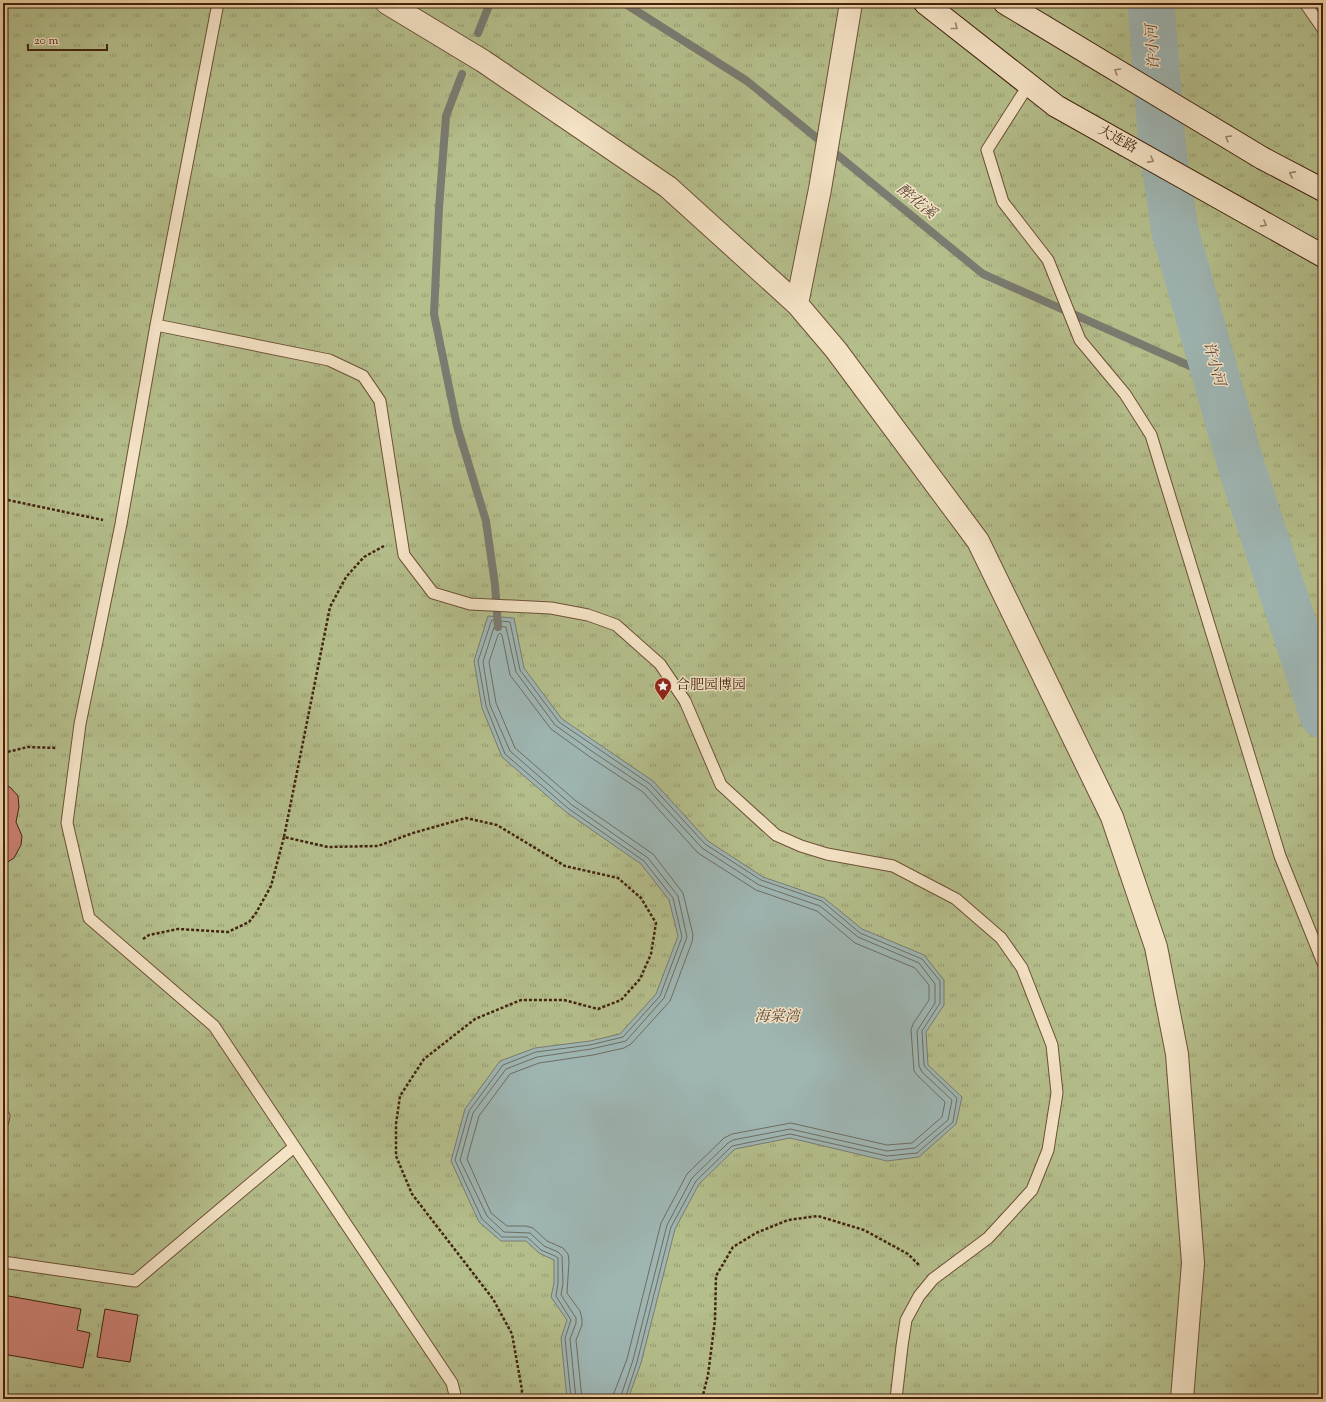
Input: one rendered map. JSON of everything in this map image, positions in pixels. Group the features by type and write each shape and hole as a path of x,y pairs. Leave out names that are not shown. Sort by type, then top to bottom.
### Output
{"street":[{"path":"387,3 483,61 668,187 797,304 836,350 978,541 1112,817 1156,947 1177,1054 1193,1263 1182,1399"},
{"path":"797,304 820,189 851,3"},
{"name":"大连路","path":"925,3 1056,106 1317,253"},
{"path":"1005,3 1262,158 1323,190"}],"lane":[{"path":"218,3 156,325 121,524 82,716 67,824 89,918 214,1026 452,1383 456,1399"},
{"path":"1305,3 1323,29"},
{"path":"1028,84 987,150 1003,202 1048,260 1080,340 1125,394 1151,435 1280,856 1323,963"},
{"path":"156,325 329,360 363,376 380,402 404,554 433,593 470,604 551,608 588,614 616,626 660,664 685,701 722,785 776,835 801,846 828,854 893,866 956,899 1001,938 1022,968 1052,1045 1057,1093 1048,1150 1032,1190 988,1238 933,1279 919,1296 906,1320 896,1399"},
{"path":"3,1262 135,1282 294,1147"}],"path":[{"path":"3,500 121,524"},
{"path":"125,949 149,935 178,929 228,932 249,922 256,913 271,886 284,836 330,607 346,577 364,557 401,537"},
{"path":"3,754 28,746 77,749"},
{"path":"284,836 328,846 378,846 413,833 466,818 497,825 565,866 618,878 641,898 656,923 651,954 640,979 621,1000 598,1009 564,1000 521,1000 475,1019 424,1059 400,1096 396,1124 396,1156 412,1194 493,1300 512,1334 522,1390 521,1399"},
{"path":"702,1399 708,1375 715,1320 716,1276 733,1247 756,1233 788,1220 818,1216 864,1230 908,1254 933,1279"}],"green space":[{"name":"合肥园博园","path":"3,3 1323,3 1323,1399 3,1399"}],"water":[{"name":"海棠湾","path":"488,616 514,618 524,668 562,719 653,781 708,841 763,877 824,898 862,929 924,955 944,980 944,1005 926,1032 928,1065 962,1097 956,1124 919,1157 887,1161 790,1138 735,1149 699,1184 675,1229 641,1363 628,1399 567,1399 561,1338 567,1320 551,1297 554,1283 554,1260 539,1253 526,1241 501,1241 479,1222 451,1161 465,1109 500,1061 535,1048 590,1041 620,1034 656,994 678,936 669,900 641,864 566,812 502,757 482,708 474,661"}],"building":[{"path":"3,783 11,788 18,796 19,807 16,822 22,836 21,845 14,858 3,865"},
{"path":"3,1295 81,1309 77,1330 90,1333 83,1368 3,1354"},
{"path":"105,1309 138,1315 130,1362 97,1357"}],"waterway":[{"path":"478,33 490,3"},
{"name":"醉花溪","path":"624,3 747,81 983,274 1217,378"},
{"name":"许小河","path":"1151,3 1162,144 1175,231 1240,462 1323,715"},
{"path":"462,74 446,116 439,208 434,314 457,426 486,521 495,585 498,627"}],"place":[{"name":"合肥园博园","path":"663,701"}]}
